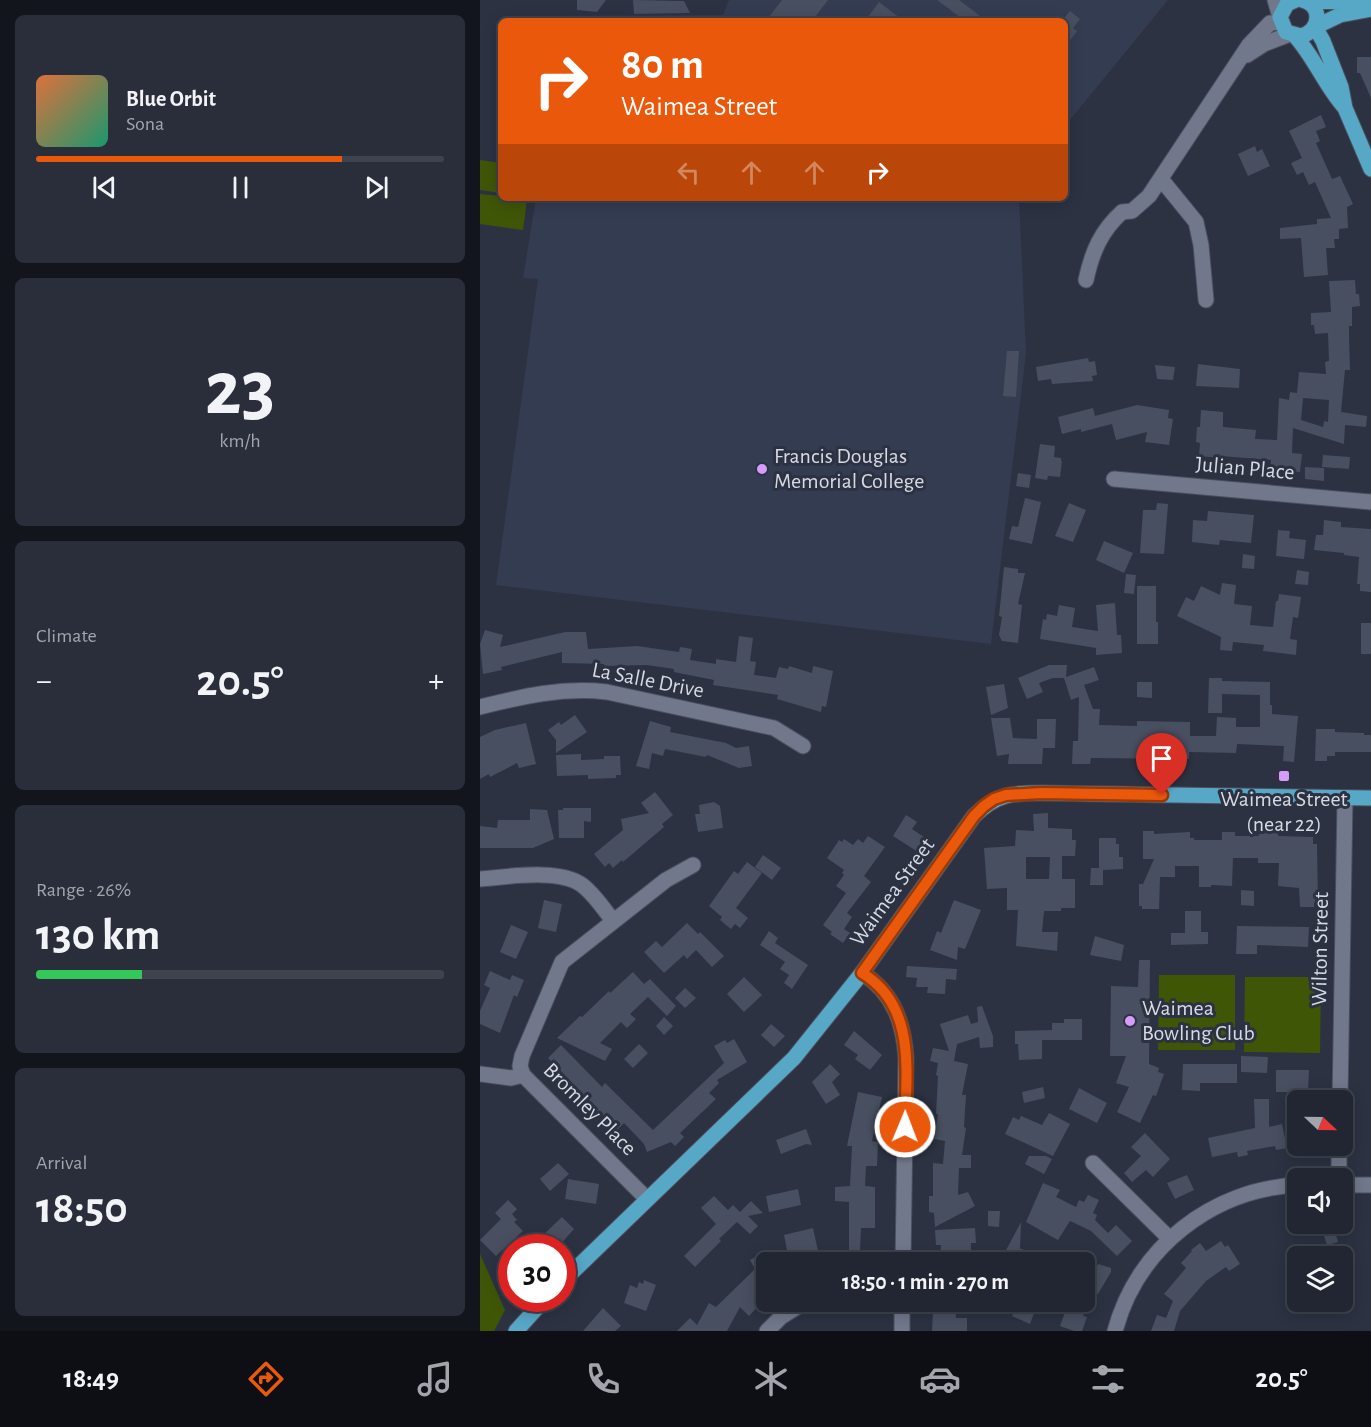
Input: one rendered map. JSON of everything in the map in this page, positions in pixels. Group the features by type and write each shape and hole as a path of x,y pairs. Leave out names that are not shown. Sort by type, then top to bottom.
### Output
{"main road":[{"path":"1303,0 1312,5 1317,15 1315,27 1323,41 1341,87 1345,108 1371,169"},
{"path":"1345,108 1331,93 1310,53 1286,27 1287,4 1303,0 1353,2 1371,9"},
{"path":"1286,27 1307,35 1315,27 1340,15 1371,9"},
{"name":"Waimea Street","path":"576,1268 794,1058 862,973 974,816 984,806 1000,797 1041,793 1371,798"},
{"path":"516,1331 533,1312"}],"street":[{"path":"1086,280 1090,263 1107,226 1122,212 1138,208 1149,196 1242,58 1286,27 1275,0"},
{"path":"1161,179 1196,222 1201,245 1206,300"},
{"name":"Julian Place","path":"1114,479 1371,502"},
{"name":"La Salle Drive","path":"480,707 550,692 580,689 607,692 774,728 802,746"},
{"name":"Wilton Street","path":"1340,1090 1344,798"},
{"name":"Bromley Place","path":"647,1199 523,1075 520,1066 522,1056 562,962 666,880 693,865"},
{"path":"480,879 530,874 569,879 586,888 613,921"},
{"path":"862,973 869,977 895,1008 902,1022 905,1039 903,1252"},
{"path":"480,1074 511,1078 523,1075"},
{"path":"1093,1163 1169,1238"},
{"path":"1115,1331 1126,1301 1138,1278 1169,1238 1214,1208 1232,1199 1274,1186 1287,1185"},
{"path":"1353,1185 1371,1185"},
{"path":"767,1331 789,1312"},
{"path":"902,1312 902,1331"}],"shaded area":[{"path":"729,0 1168,0 1068,122 1068,18 527,18 527,16 723,15"},
{"name":"Francis Douglas Memorial College","path":"536,201 1019,201 1026,353 991,644 496,585 538,279 523,278"}],"green space":[{"path":"480,160 498,163 498,193 480,190"},
{"path":"480,194 498,196 498,201 527,201 523,230 480,224"},
{"path":"1159,975 1235,975 1235,1050 1158,1050"},
{"path":"1245,977 1321,977 1320,1053 1244,1052"},
{"path":"480,1254 498,1294 498,1312 504,1312 494,1331 480,1331"}],"building":[{"path":"577,0 606,0 597,12 577,10"},
{"path":"633,0 684,1 690,13 634,14"},
{"path":"782,0 828,0 814,18 768,18"},
{"path":"937,0 959,0 983,18 961,18"},
{"path":"879,2 900,18 867,18"},
{"path":"1070,11 1080,19 1073,28 1077,31 1068,43 1068,18 1065,17"},
{"path":"1357,57 1371,57 1371,98 1360,73 1357,73"},
{"path":"1321,115 1326,127 1316,131 1320,141 1316,143 1332,179 1340,176 1353,204 1347,207 1348,228 1339,229 1339,239 1334,239 1335,248 1326,248 1328,275 1304,277 1301,238 1280,239 1280,228 1317,224 1317,219 1331,218 1315,182 1309,185 1303,172 1297,175 1291,163 1302,158 1289,131"},
{"path":"1255,146 1257,152 1262,149 1270,166 1248,176 1238,154"},
{"path":"1355,280 1356,294 1359,294 1360,306 1352,307 1352,326 1349,326 1350,370 1345,370 1341,412 1367,416 1366,427 1345,425 1344,444 1293,428 1292,453 1302,454 1300,472 1270,470 1271,460 1199,456 1200,443 1196,442 1201,410 1223,412 1223,427 1256,430 1255,439 1277,440 1279,398 1289,400 1290,392 1297,393 1299,372 1326,374 1325,362 1329,361 1328,333 1315,334 1314,325 1311,325 1311,313 1331,312 1329,281","holes":["1303,398 1329,400 1328,422 1324,421 1323,427 1301,420"]},
{"path":"1007,351 1019,351 1016,397 1003,396"},
{"path":"1088,358 1089,362 1095,361 1097,375 1092,376 1093,381 1052,384 1051,379 1038,381 1036,367"},
{"path":"1198,364 1240,369 1239,388 1196,386"},
{"path":"1155,365 1175,367 1173,380 1157,379"},
{"path":"1137,405 1169,410 1168,418 1173,419 1169,445 1145,442 1147,432 1116,440 1112,424 1062,434 1058,417 1093,408 1095,416"},
{"path":"1040,444 1055,446 1054,457 1061,458 1062,461 1060,477 1048,476 1047,480 1035,478"},
{"path":"1323,455 1350,457 1349,469 1322,467"},
{"path":"1305,467 1324,468 1324,481 1305,479"},
{"path":"1018,473 1031,475 1029,488 1016,486"},
{"path":"1025,498 1041,502 1032,544 1009,539 1012,526 1018,527"},
{"path":"1069,503 1086,510 1073,542 1055,536"},
{"path":"1157,503 1168,504 1164,554 1140,553 1143,510 1156,510"},
{"path":"1208,511 1254,515 1251,543 1220,540 1219,545 1192,542 1193,520 1207,521"},
{"path":"1324,520 1341,522 1341,527 1371,529 1371,592 1360,591 1360,584 1357,584 1359,557 1314,550 1316,535 1323,535"},
{"path":"1278,530 1290,531 1289,538 1306,540 1304,559 1276,556"},
{"path":"1104,541 1133,553 1124,573 1096,560"},
{"path":"1243,554 1255,556 1254,569 1242,568"},
{"path":"1004,567 1018,569 1018,573 1025,573 1018,604 1022,605 1018,643 1002,641 999,635"},
{"path":"1297,570 1309,572 1308,585 1295,584"},
{"path":"1126,574 1136,575 1134,594 1124,593"},
{"path":"1222,583 1236,585 1234,604 1252,606 1250,625 1273,627 1279,594 1301,597 1298,618 1293,617 1290,639 1297,640 1296,655 1263,651 1264,645 1233,642 1232,651 1220,650 1221,637 1177,616 1186,597 1194,601 1201,586 1220,595"},
{"path":"1137,586 1156,586 1158,644 1137,644"},
{"path":"1115,603 1117,635 1121,635 1122,653 1096,655 1096,648 1040,639 1043,619 1046,620 1047,614 1057,616 1059,605 1075,608 1072,627 1098,631 1096,605"},
{"path":"1361,623 1371,623 1371,654 1361,654"},
{"path":"485,630 503,635 500,647 565,632 586,632 588,649 637,646 679,652 680,647 692,649 690,660 716,664 716,659 736,662 739,636 753,638 750,661 756,662 754,675 776,678 779,667 788,669 789,666 812,673 813,666 833,671 826,707 822,706 821,712 777,699 778,695 713,685 714,680 674,672 674,669 647,665 605,666 604,664 562,663 562,652 501,667 502,670 483,674 480,644"},
{"path":"1049,665 1067,665 1066,677 1094,667 1099,680 1084,685 1093,709 1100,709 1099,725 1137,726 1137,721 1190,722 1190,736 1216,736 1217,717 1236,718 1236,727 1260,727 1260,695 1222,694 1222,713 1208,713 1209,678 1222,678 1222,681 1270,682 1272,714 1298,716 1294,762 1283,761 1284,746 1237,744 1236,753 1189,752 1189,759 1091,758 1090,764 1072,764 1073,741 1078,741 1079,697 1071,700 1064,678 1053,678 1039,683 1043,692 1027,699 1018,678"},
{"path":"1137,682 1152,682 1152,698 1137,697"},
{"path":"1004,684 1008,708 991,715 986,687"},
{"path":"575,715 587,732 556,753 556,740 548,730 559,722 561,725"},
{"path":"991,718 1010,718 1013,738 1037,739 1037,719 1056,719 1055,748 1043,748 1042,764 1008,764 1009,754 997,756"},
{"path":"650,721 671,727 670,732 726,743 736,748 749,746 752,766 739,768 707,755 706,757 665,749 663,756 652,753 649,769 636,766"},
{"path":"526,723 536,764 519,768 517,763 490,777 489,774 480,779 480,737 495,730"},
{"path":"1316,729 1335,729 1335,732 1371,735 1371,752 1335,752 1335,756 1327,756 1327,761 1315,761"},
{"path":"581,754 581,760 620,756 621,775 616,775 616,778 588,779 588,775 557,776 556,755"},
{"path":"655,792 673,815 662,824 664,827 623,862 622,860 613,868 609,863 605,867 594,854 623,830 621,819 649,813 641,803"},
{"path":"714,802 720,806 723,828 698,832 695,814 700,814 699,805"},
{"path":"563,808 591,808 591,822 584,821 584,838 559,838 558,810 563,810"},
{"path":"530,809 547,810 554,839 533,848 480,848 480,826 497,828 498,820 530,820"},
{"path":"1048,813 1048,828 1072,829 1072,840 1076,840 1075,856 1062,856 1062,879 1075,879 1075,908 1044,911 1042,932 1058,932 1057,951 1016,946 1018,910 1007,910 1007,888 987,889 984,848 1015,846 1016,830 1034,831 1033,814","holes":["1026,857 1050,857 1049,879 1026,879"]},
{"path":"906,815 917,822 912,829 927,839 918,852 893,836"},
{"path":"1143,831 1154,831 1154,834 1190,832 1190,838 1194,840 1222,840 1222,832 1235,832 1235,836 1278,833 1278,836 1313,837 1313,844 1317,844 1318,903 1314,903 1314,907 1300,907 1299,888 1278,886 1279,863 1258,863 1258,858 1233,858 1232,886 1199,887 1199,866 1175,866 1175,877 1160,877 1159,909 1142,909 1142,906 1139,906 1139,884 1143,884 1154,859 1143,859"},
{"path":"868,836 885,847 864,876 871,882 847,913 852,917 844,929 850,933 843,943 830,934 832,932 823,925 846,893 836,886 844,875 842,873 844,870 827,858 839,840 842,842 844,839 853,845 858,839 863,843"},
{"path":"1099,838 1116,838 1116,844 1119,844 1119,857 1123,857 1123,869 1103,870 1103,885 1090,885 1091,868 1099,868"},
{"path":"763,855 781,868 772,880 755,867"},
{"path":"747,862 762,873 736,908 748,918 740,928 735,924 731,929 709,906 734,871 738,874"},
{"path":"1241,890 1254,891 1254,906 1241,905"},
{"path":"544,900 562,904 556,932 538,928"},
{"path":"954,900 981,910 965,949 958,947 957,960 930,950 937,931 941,933"},
{"path":"1185,911 1201,911 1201,932 1208,932 1208,944 1171,945 1171,933 1185,933"},
{"path":"687,923 698,934 700,932 724,956 712,967 696,950 687,959 684,955 664,973 644,952 656,941 662,947"},
{"path":"511,925 528,932 516,959 500,952"},
{"path":"1237,926 1309,927 1308,947 1257,945 1257,954 1236,954"},
{"path":"769,931 778,938 775,943 808,965 792,989 784,983 789,975 780,969 785,962 760,945"},
{"path":"1095,936 1124,945 1121,961 1090,955"},
{"name":"Waimea Bowling Club","path":"1139,960 1150,960 1149,1064 1159,1068 1158,1072 1164,1074 1156,1096 1153,1095 1140,1123 1117,1112 1129,1087 1116,1083 1126,1056 1110,1056 1111,986 1138,987"},
{"path":"907,966 957,969 956,980 946,979 945,994 927,993 928,987 916,987 917,978 906,977"},
{"path":"490,971 510,980 512,975 524,980 517,997 514,995 500,1033 480,1024 480,1011 490,988 484,985"},
{"path":"633,972 644,984 650,979 676,1006 667,1016 648,997 630,1014 636,1019 627,1028 621,1022 600,1043 612,1049 605,1061 557,1038 580,1016 582,1017"},
{"path":"744,977 762,995 744,1012 727,994"},
{"path":"685,988 696,998 685,1008 675,998"},
{"path":"982,1006 993,1036 993,1047 980,1048 979,1037 957,1044 954,1061 968,1064 962,1095 966,1095 964,1127 966,1128 962,1155 971,1155 971,1168 959,1168 958,1195 968,1192 975,1206 935,1227 934,1213 929,1212 929,1196 933,1196 933,1163 943,1164 945,1141 934,1139 938,1114 936,1114 938,1076 936,1075 938,1063 930,1061 933,1048 949,1051 940,1024 968,1015 971,1024 978,1022 977,1007"},
{"path":"664,1017 673,1026 664,1035 656,1026"},
{"path":"1064,1019 1082,1019 1082,1040 1042,1040 1042,1059 1019,1060 1015,1031 1052,1030 1052,1023 1064,1023"},
{"path":"771,1024 785,1036 774,1047 761,1035"},
{"path":"854,1031 882,1055 870,1070 855,1059 858,1055 844,1045"},
{"path":"734,1039 747,1062 717,1080 719,1083 709,1093 716,1099 680,1133 684,1137 675,1146 671,1142 647,1152 644,1144 624,1123 616,1131 596,1111 598,1109 548,1058 561,1045 602,1087 605,1083 653,1130 724,1063 714,1046 725,1040 727,1043"},
{"path":"639,1044 648,1053 633,1068 624,1059"},
{"path":"1241,1056 1268,1057 1267,1073 1241,1072"},
{"path":"830,1064 840,1074 832,1082 840,1095 826,1104 812,1082"},
{"path":"1183,1064 1237,1064 1237,1083 1200,1083 1200,1091 1182,1090"},
{"path":"1276,1070 1309,1070 1308,1090 1276,1092"},
{"path":"1043,1087 1045,1098 1024,1103 1022,1092"},
{"path":"1079,1088 1107,1103 1097,1123 1069,1109"},
{"path":"858,1092 882,1097 872,1141 878,1142 877,1166 866,1166 865,1186 875,1187 875,1228 861,1228 860,1251 875,1252 828,1252 849,1251 849,1202 835,1201 835,1187 850,1186 852,1146 847,1146"},
{"path":"1254,1099 1269,1099 1269,1127 1282,1124 1287,1148 1276,1150 1275,1146 1247,1151 1248,1155 1238,1157 1237,1152 1212,1157 1208,1138 1255,1128"},
{"path":"1049,1113 1070,1124 1053,1156 1005,1134 1013,1117 1019,1120 1021,1116 1042,1125"},
{"path":"806,1129 812,1145 806,1144 781,1154 776,1140"},
{"path":"1145,1133 1170,1159 1153,1177 1146,1170 1132,1182 1124,1173 1141,1156 1131,1147"},
{"path":"1029,1156 1046,1156 1052,1159 1044,1174 1025,1164"},
{"path":"558,1163 569,1174 550,1191 540,1179"},
{"path":"1187,1175 1194,1190 1175,1199 1167,1183"},
{"path":"568,1179 599,1184 596,1204 565,1199"},
{"path":"1043,1183 1060,1190 1056,1197 1076,1207 1079,1200 1084,1202 1088,1195 1099,1200 1093,1213 1097,1215 1095,1220 1108,1233 1116,1225 1132,1241 1117,1256 1091,1231 1070,1221 1058,1240 1026,1222"},
{"path":"798,1189 801,1205 769,1212 766,1196"},
{"path":"714,1196 728,1210 733,1205 740,1212 751,1201 763,1213 748,1216 758,1226 750,1234 737,1222 695,1267 684,1256 716,1224 701,1208"},
{"path":"508,1200 517,1209 512,1214 517,1220 514,1222 523,1231 520,1234 498,1234 498,1254 496,1256 480,1240 501,1219 495,1213"},
{"path":"988,1211 1000,1211 999,1227 988,1226"},
{"path":"562,1217 574,1229 570,1234 544,1234"},
{"path":"1021,1222 1020,1249 1023,1249 1023,1252 1005,1252"},
{"path":"813,1228 818,1251 787,1252 784,1235"},
{"path":"975,1228 976,1243 971,1243 971,1252 941,1252 941,1245 936,1245 935,1230"},
{"path":"1323,1234 1336,1234 1338,1242 1327,1245"},
{"path":"1221,1241 1225,1247 1228,1245 1240,1264 1229,1271 1226,1267 1206,1281 1180,1311 1174,1331 1151,1331 1157,1315 1166,1318 1173,1301 1164,1294 1186,1268 1181,1263 1191,1250 1200,1243 1206,1251"},
{"path":"756,1257 756,1309 749,1316 740,1307 727,1331 677,1331 690,1318 697,1325 709,1303 716,1307 755,1269 750,1260"},
{"path":"1098,1264 1111,1268 1098,1294 1095,1293 1095,1270"},
{"path":"644,1280 656,1285 646,1311 624,1303 630,1285 637,1288 639,1282 643,1284"},
{"path":"603,1308 621,1326 615,1331 583,1331"},
{"path":"933,1312 956,1312 956,1318 967,1318 967,1331 932,1331"},
{"path":"1014,1312 1034,1312 1030,1324 1012,1316"},
{"path":"1065,1312 1084,1312 1083,1316 1087,1317 1082,1331 1060,1326"}],"place":[{"name":"Francis Douglas Memorial College","path":"762,469"},
{"name":"Waimea Street (near 22)","path":"1284,776"},
{"name":"Waimea Bowling Club","path":"1130,1021"}],"route":[{"path":"905,1127 906,1059 902,1022 885,994 862,973 974,816 994,799 1022,793 1162,795"}]}
